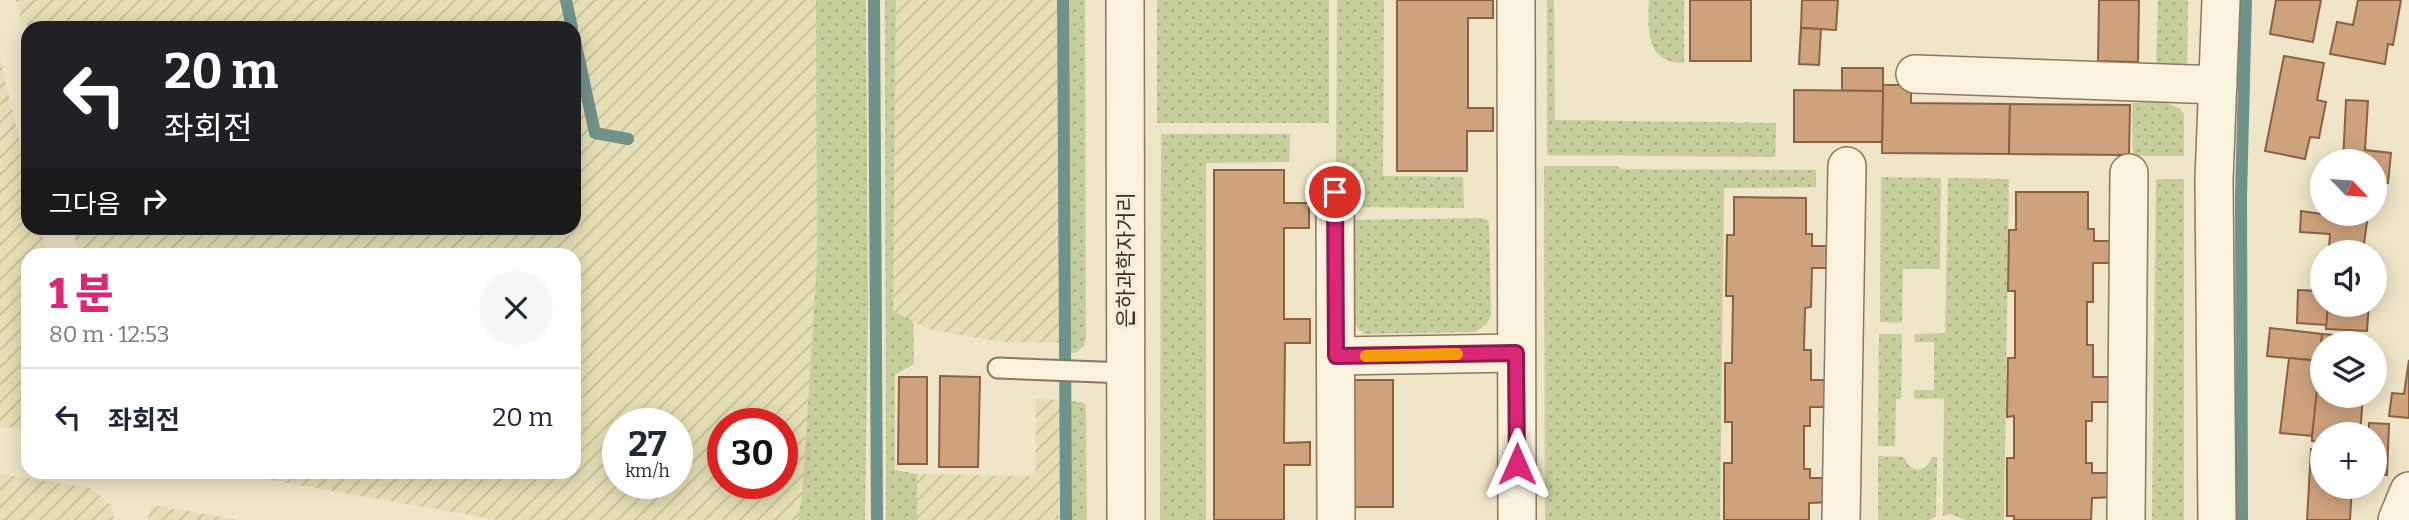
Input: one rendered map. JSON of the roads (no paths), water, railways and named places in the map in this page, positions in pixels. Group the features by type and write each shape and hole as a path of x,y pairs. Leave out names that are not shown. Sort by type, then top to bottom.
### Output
{"street":[{"name":"은하과학자거리","path":"1125,0 1126,520"},
{"path":"1516,0 1517,520"},
{"path":"2217,520 2214,179 2221,0"},
{"path":"1915,74 2218,85"},
{"path":"1841,520 1847,166"},
{"path":"2126,520 2129,173"},
{"path":"1335,192 1336,520"},
{"path":"1336,356 1516,353"},
{"path":"2397,520 2409,491"}],"lane":[{"path":"998,368 1126,373"}],"waterway":[{"path":"566,0 570,21"},
{"path":"874,0 877,520"},
{"path":"1063,0 1066,520"},
{"path":"2242,520 2241,197 2246,0"},
{"path":"581,68 595,133 628,139"}]}
